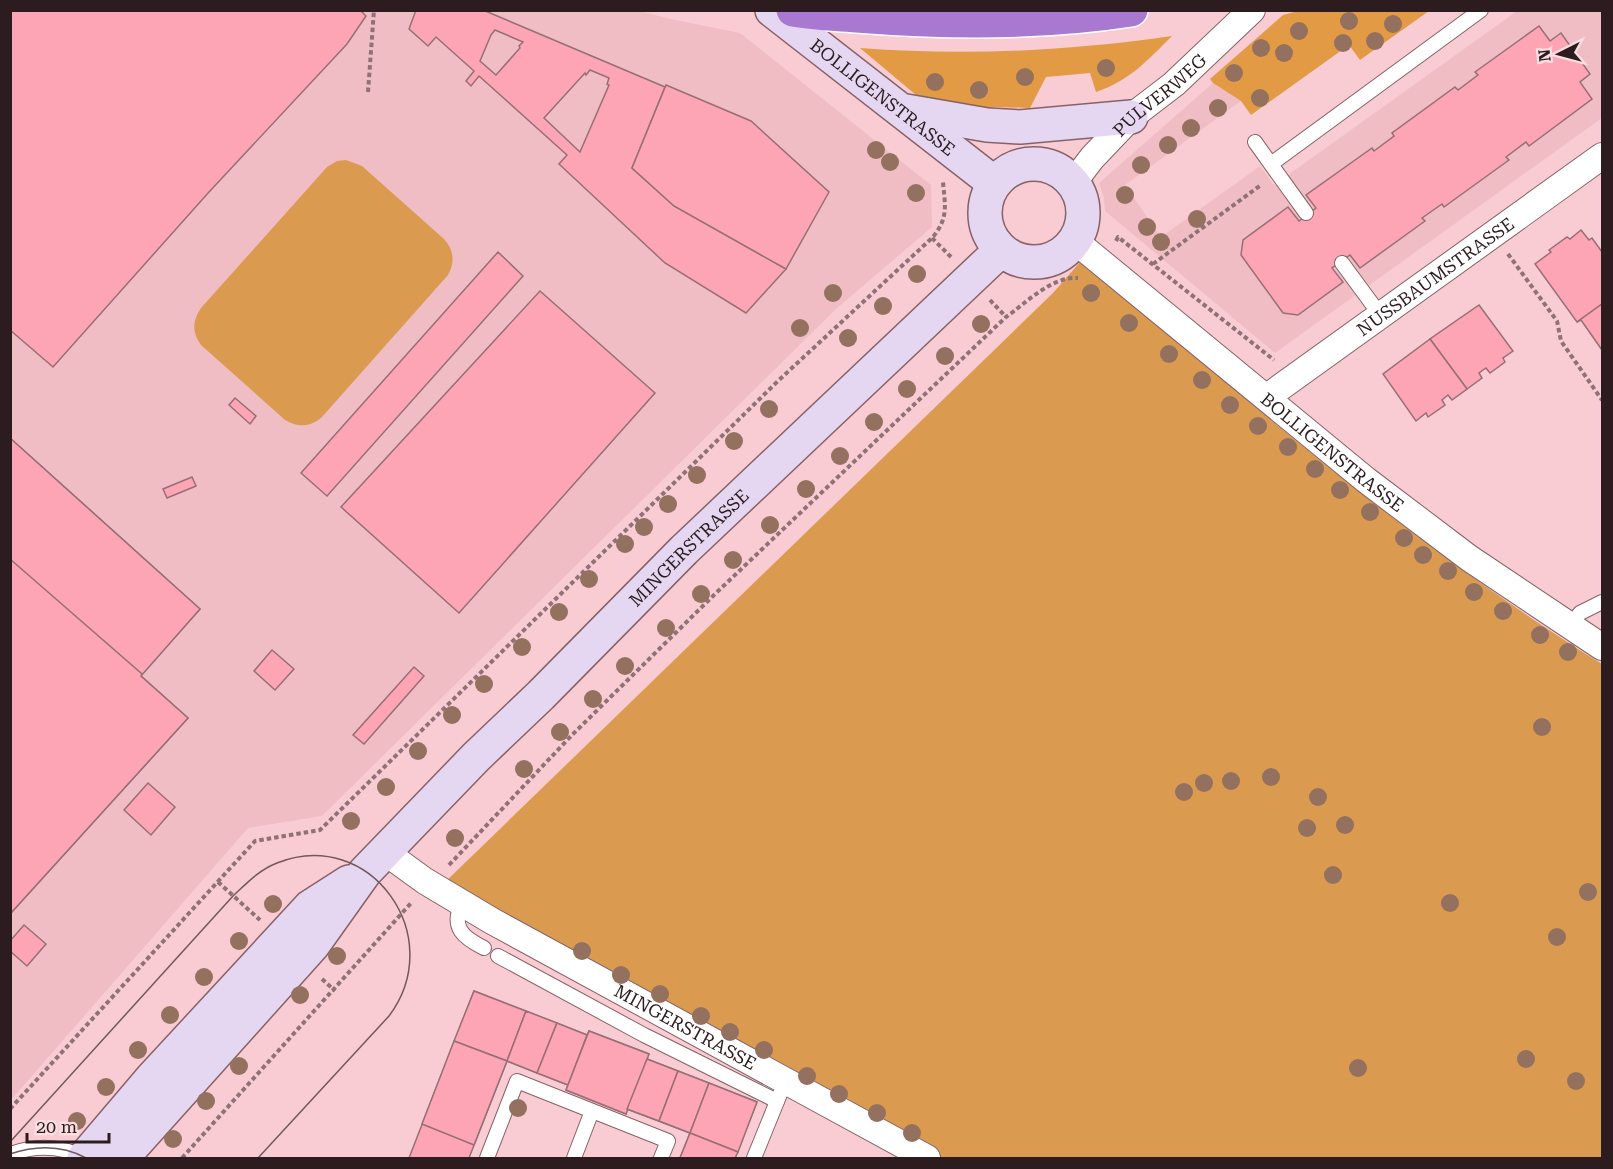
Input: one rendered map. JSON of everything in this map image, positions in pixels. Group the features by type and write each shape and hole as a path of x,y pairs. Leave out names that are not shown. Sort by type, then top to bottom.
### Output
{"highway":[{"path":"793,10 896,19 972,21 1048,19 1131,10"}],"main road":[{"name":"BOLLIGENSTRASSE","path":"772,10 994,183"},
{"path":"900,110 987,125 1020,128 1131,117"},
{"path":"1032,164 1054,168 1073,183 1081,199 1082,225 1075,241 1059,256 1037,263 1015,259 1000,250 989,233 984,214 988,195 994,183 1011,170 1032,164"},
{"name":"MINGERSTRASSE","path":"122,1158 313,945 375,862 476,757 541,695 684,550 1000,250"},
{"name":"MINGERSTRASSE","path":"85,1158 160,1070 310,908 375,862"}],"street":[{"name":"PULVERWEG","path":"1073,183 1092,158 1131,117 1174,84 1252,10"},
{"name":"NUSSBAUMSTRASSE","path":"1267,397 1602,156"},
{"name":"BOLLIGENSTRASSE","path":"1075,241 1366,480 1469,558 1602,647"},
{"name":"MINGERSTRASSE","path":"375,862 431,884 782,1091 927,1158"}],"lane":[{"path":"1274,168 1481,10"},
{"path":"1255,142 1306,213"},
{"path":"1342,263 1381,316"},
{"path":"1570,627 1580,613 1602,602"},
{"path":"462,903 458,915 461,932 469,940 484,948"},
{"path":"498,956 644,1035 782,1091 754,1158"},
{"path":"487,1158 517,1081 668,1141 661,1158"},
{"path":"574,1158 592,1111"},
{"path":"10,1154 48,1147 74,1152 85,1158"}],"path":[{"path":"368,92 374,10"},
{"path":"1153,264 1274,168"},
{"path":"10,1109 255,841 320,830 779,380 932,238 945,216 946,202 943,182 950,174"},
{"path":"1494,234 1557,321 1561,341 1602,400"},
{"path":"1114,244 1118,237 1271,358 1284,363 1291,361 1300,374"},
{"path":"182,1158 359,964 402,913 572,735 715,594 1006,317 1050,285 1069,278 1078,278 1086,283"}],"shaded area":[{"path":"11,11 639,11 740,33 931,185 932,227 836,309 322,816 248,828 11,1100"},
{"path":"1298,11 1429,11 1360,60 1349,45 1251,115 1241,101 1210,79 1283,15"},
{"path":"1517,11 1602,11 1602,118 1275,353 1105,211 1099,183 1213,83 1241,101 1125,185 1161,237 1260,166 1274,185"},
{"path":"1172,36 1137,69 1108,87 1096,92 1090,73 1046,77 1030,108 993,107 987,115 916,95 860,48 938,52 1016,51"},
{"path":"346,160 362,166 444,239 452,252 452,265 448,275 322,417 313,423 300,425 285,420 201,345 196,336 195,322 201,308 327,167 337,161"},
{"path":"1081,261 1271,420 1400,523 1465,572 1602,664 1602,1158 933,1158 440,887 1053,293"}],"building":[{"path":"10,10 360,10 366,16 347,44 209,192 53,367 10,330"},
{"path":"416,10 483,10 665,87 632,168 674,206 786,269 746,313 665,263 559,164 567,155 479,76 471,86 466,81 474,71 436,37 428,46 409,29","holes":["495,30 523,42 496,75 480,61","590,70 609,78 607,84 609,85 580,152 544,118"]},
{"path":"1539,26 1550,41 1561,33 1590,74 1580,82 1592,99 1529,146 1526,142 1506,157 1509,160 1444,207 1442,204 1422,218 1425,221 1360,268 1350,255 1332,268 1343,282 1298,315 1283,313 1241,255 1243,240 1288,207 1299,221 1316,208 1306,195 1372,148 1374,151 1394,136 1392,133 1455,87 1458,90 1478,75 1475,72"},
{"path":"666,85 751,121 829,192 786,269 674,206 632,168"},
{"path":"1581,230 1589,240 1592,238 1602,252 1602,304 1577,322 1535,264 1551,252 1549,250 1567,237 1570,239"},
{"path":"498,252 523,276 327,496 301,473"},
{"path":"540,291 655,393 459,613 341,507"},
{"path":"1602,304 1602,350 1581,320 1577,322"},
{"path":"1479,305 1513,351 1503,358 1505,362 1490,373 1486,368 1479,373 1482,378 1467,389 1430,339"},
{"path":"1430,339 1467,389 1452,400 1448,395 1442,400 1445,405 1428,417 1426,413 1416,421 1383,374"},
{"path":"235,398 256,416 250,424 229,405"},
{"path":"10,438 200,609 142,674 10,559"},
{"path":"10,438 200,609 141,676 188,718 10,914"},
{"path":"192,477 196,486 167,498 163,489"},
{"path":"10,559 142,674 141,676 188,718 10,914"},
{"path":"272,650 294,669 275,690 254,671"},
{"path":"414,667 424,676 364,744 353,735"},
{"path":"148,783 175,807 151,835 124,810"},
{"path":"24,925 46,944 27,966 10,951 10,941"},
{"path":"474,991 587,1035 589,1031 649,1054 647,1059 757,1102 735,1158 680,1158 690,1133 627,1109 626,1114 566,1090 568,1085 507,1061 469,1158 409,1158"},
{"path":"474,991 526,1011 507,1061 454,1041"},
{"path":"526,1011 557,1023 537,1073 507,1061"},
{"path":"557,1023 587,1035 568,1085 537,1073"},
{"path":"589,1031 649,1054 626,1114 566,1090"},
{"path":"454,1041 507,1061 474,1145 422,1124"},
{"path":"647,1059 678,1071 659,1121 627,1109"},
{"path":"678,1071 709,1083 690,1133 659,1121"},
{"path":"709,1083 757,1102 738,1152 690,1133"},
{"path":"690,1133 738,1152 735,1158 680,1158"}],"tram line":[{"path":"10,1142 233,896 254,877 277,863 311,856 342,860 369,874 390,896 404,923 410,953 405,985 389,1016 258,1158"},
{"path":"10,1154 30,1149 49,1148 68,1151 86,1158"}]}
